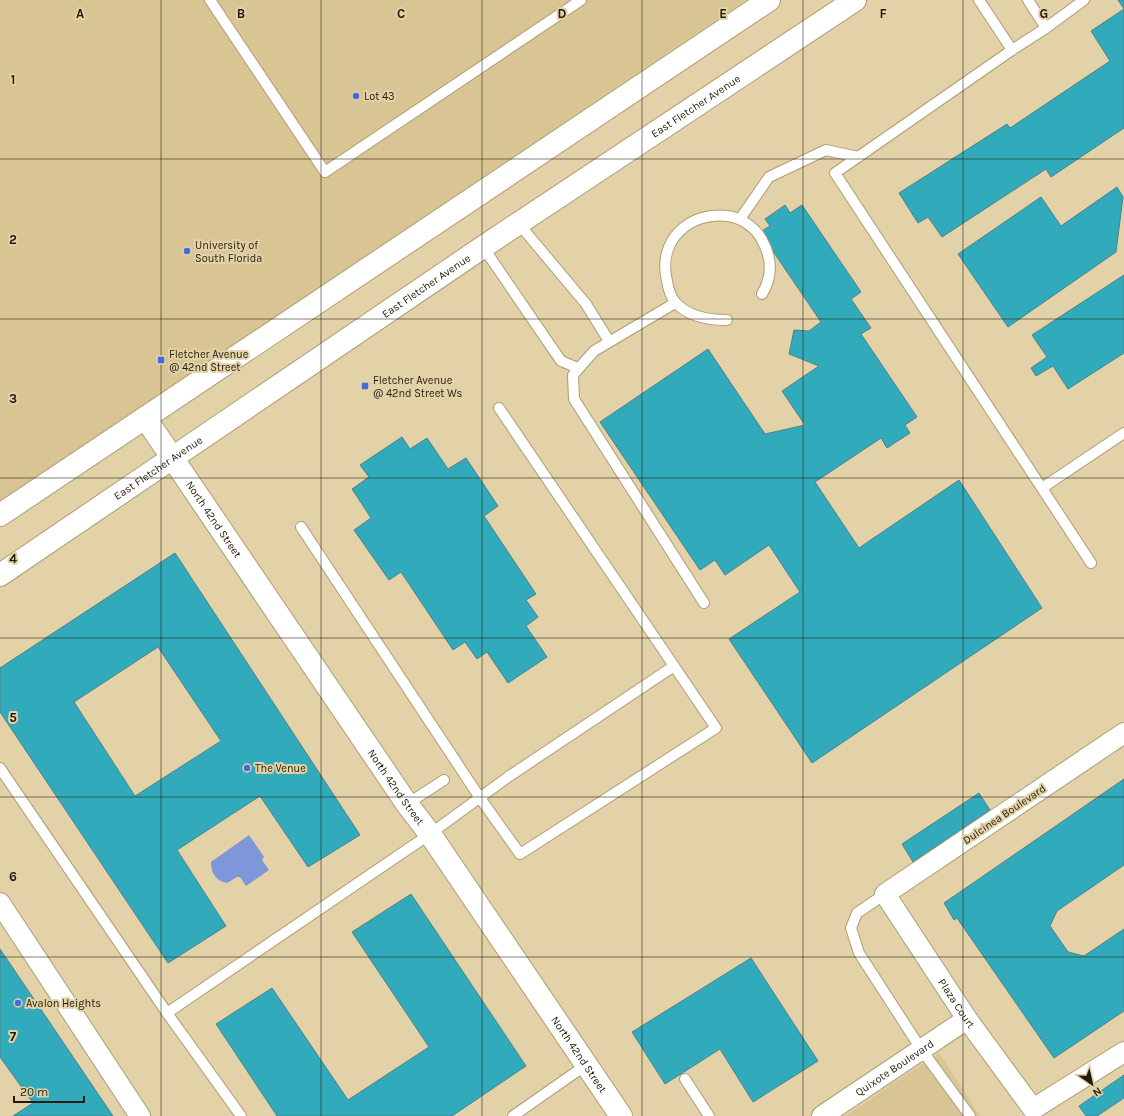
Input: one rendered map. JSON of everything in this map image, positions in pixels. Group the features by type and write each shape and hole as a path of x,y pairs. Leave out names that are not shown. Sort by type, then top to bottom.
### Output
{"main road":[{"path":"0,515 146,419 769,0"},
{"name":"East Fletcher Avenue","path":"0,575 483,248 855,0"},
{"name":"North 42nd Street","path":"146,419 171,458 407,804 430,834 621,1116"}],"street":[{"name":"Dulcinea Boulevard","path":"885,894 1124,733"},
{"name":"Plaza Court","path":"885,894 967,1019 1032,1113"},
{"path":"0,904 140,1116"},
{"name":"Quixote Boulevard","path":"822,1116 967,1019"},
{"path":"1032,1113 1124,1052"}],"lane":[{"path":"210,0 325,172 581,0"},
{"path":"979,0 1012,50"},
{"path":"1028,0 1046,28"},
{"path":"1084,0 1046,28 835,173 1091,563"},
{"path":"740,219 769,177 826,150 858,157"},
{"path":"727,320 709,320 692,314 676,303 669,288 665,272 666,255 673,239 684,226 699,218 715,214 732,216 748,224 760,236 768,251 771,269 767,287 762,294"},
{"path":"519,224 586,304 609,341"},
{"path":"483,248 561,361 578,368"},
{"path":"676,303 594,351 573,374 574,400 704,603"},
{"path":"301,527 480,798 520,854 716,728 499,408"},
{"path":"1042,488 1124,433"},
{"path":"167,1013 674,666"},
{"path":"0,768 167,1013 241,1116"},
{"path":"407,804 444,780"},
{"path":"885,894 857,913 851,928 859,953 921,1049 970,1116"},
{"path":"513,1116 586,1065"},
{"path":"685,1079 709,1116"}],"shaded area":[{"name":"University of South Florida","path":"0,0 746,0 0,502"},
{"path":"939,1053 980,1116 845,1116"}],"water":[{"path":"249,835 264,857 262,860 269,870 246,886 240,877 237,877 227,883 219,880 214,876 211,862"}],"building":[{"path":"1118,0 1124,0 1124,9"},
{"path":"1124,9 1124,128 1051,177 1046,169 942,237 928,217 918,223 899,193 1007,124 1010,128 1110,61 1091,31"},
{"path":"1117,187 1123,197 1116,252 1008,327 958,254 1041,197 1061,226"},
{"path":"785,205 790,213 802,205 861,292 851,299 871,328 861,334 917,417 905,425 910,433 887,448 881,438 815,482 859,548 959,480 1042,608 812,763 729,639 800,592 769,545 725,575 715,560 700,570 600,422 708,349 765,434 805,425 782,391 819,366 789,354 794,330 809,331 821,322 760,232 770,226 765,219"},
{"path":"1124,275 1124,353 1068,389 1053,366 1036,376 1031,368 1047,357 1032,335"},
{"path":"402,437 410,449 427,438 448,469 466,458 498,506 484,516 536,594 526,600 538,617 526,626 547,657 508,683 487,652 477,659 465,642 453,650 401,572 389,580 354,530 371,518 352,489 369,477 360,465"},
{"name":"The Venue","path":"175,553 360,835 308,867 260,796 177,850 226,926 168,963 0,712 0,668","holes":["158,647 221,741 135,796 74,702"]},
{"path":"1124,779 1124,865 1057,911 1050,926 1068,952 1084,956 1124,929 1124,1011 1054,1058 957,918 954,920 944,903"},
{"path":"979,793 990,810 913,862 902,844"},
{"path":"411,894 526,1066 452,1116 277,1116 216,1024 272,988 348,1100 429,1047 352,932"},
{"name":"Avalon Heights","path":"0,949 113,1116 13,1116 33,1103 0,1057"},
{"path":"751,958 818,1061 753,1102 720,1049 665,1084 632,1032"},
{"path":"1124,1075 1124,1098 1097,1116 1086,1116 1079,1106"}],"place":[{"name":"Lot 43","path":"356,96"},
{"name":"University of South Florida","path":"187,251"},
{"name":"Fletcher Avenue @ 42nd Street","path":"161,360"},
{"name":"Fletcher Avenue @ 42nd Street Ws","path":"365,386"},
{"name":"The Venue","path":"247,768"},
{"name":"Avalon Heights","path":"18,1003"}]}
